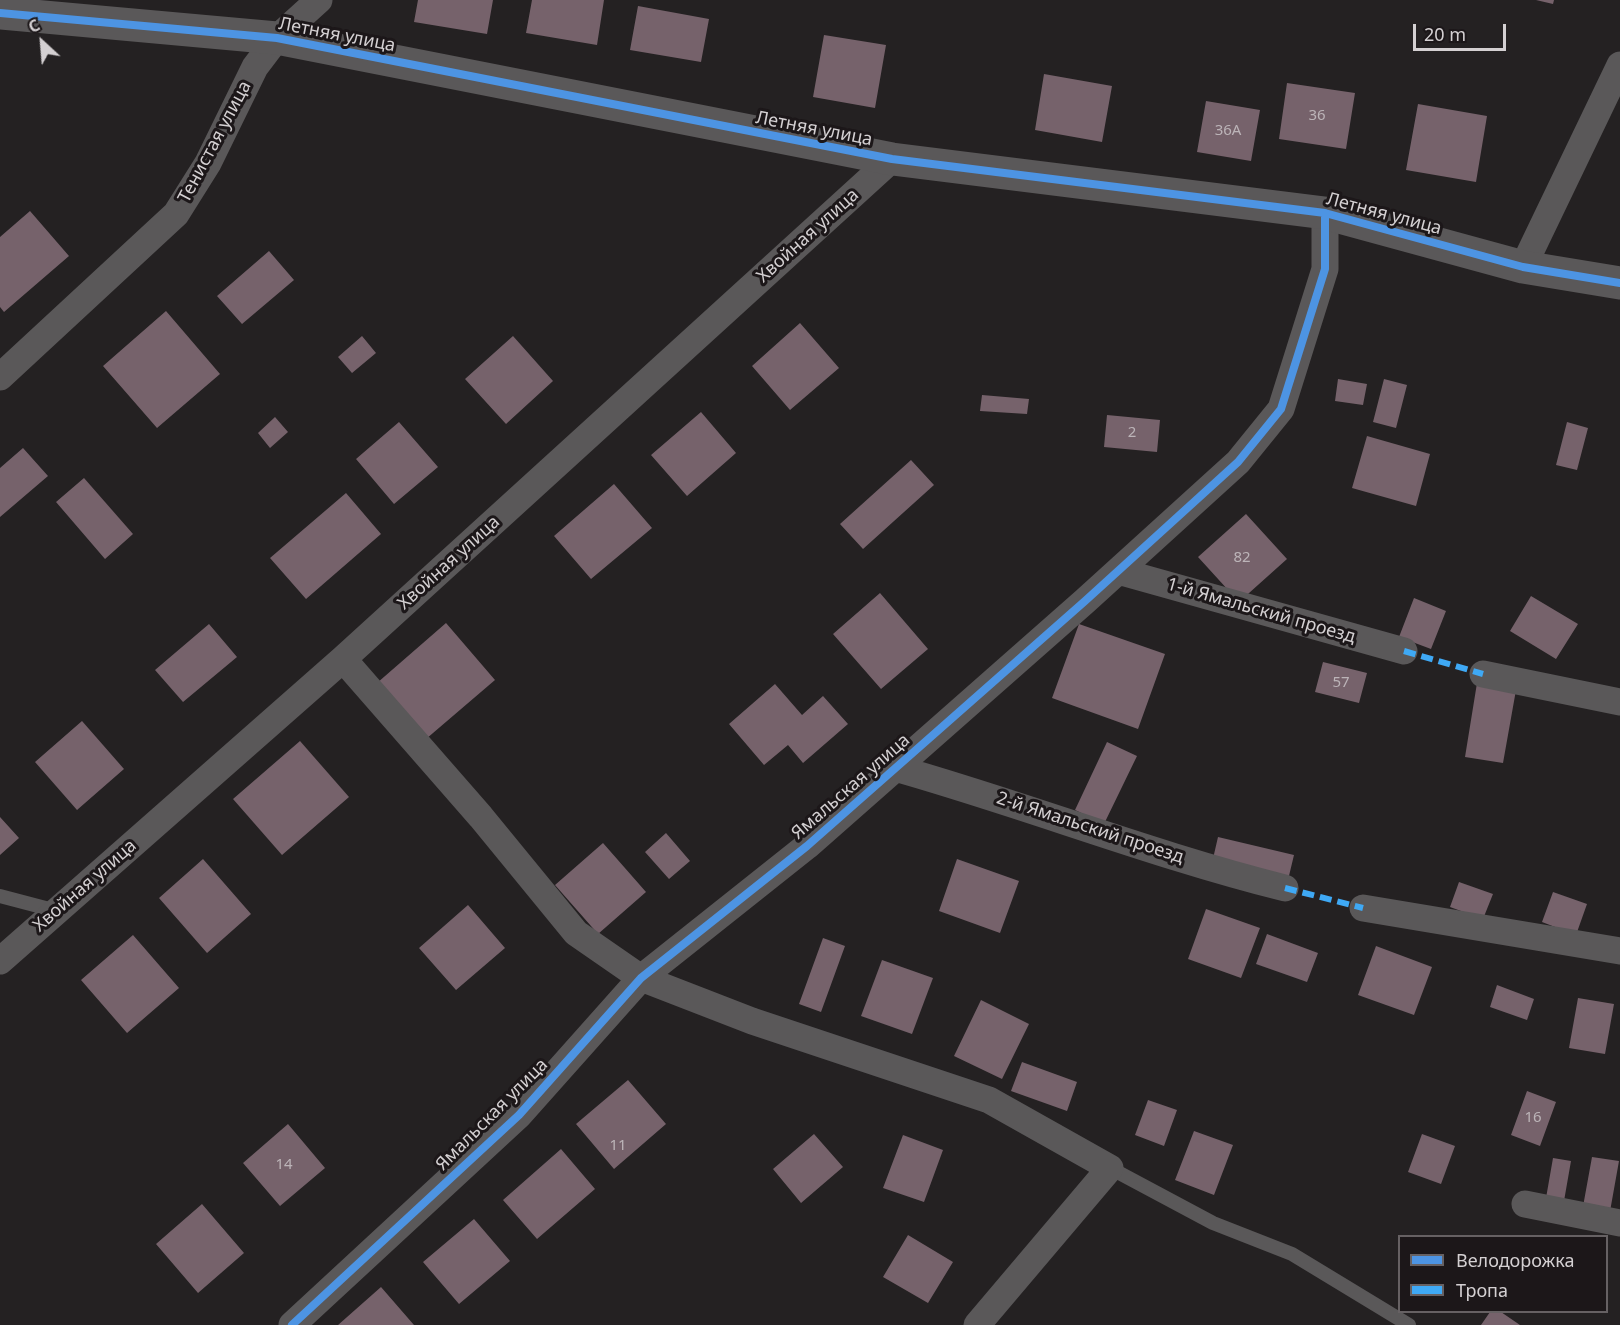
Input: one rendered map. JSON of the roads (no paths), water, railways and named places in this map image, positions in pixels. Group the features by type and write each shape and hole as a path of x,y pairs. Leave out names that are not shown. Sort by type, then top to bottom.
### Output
{"street":[{"name":"Тенистая улица","path":"0,377 176,214 208,163 255,67 277,38 319,0"},
{"name":"Летняя улица","path":"0,13 277,38 892,159 1325,213 1523,267 1620,282"},
{"path":"1523,267 1620,65"},
{"name":"Хвойная улица","path":"0,961 343,659 892,159"},
{"name":"Ямальская улица","path":"291,1325 519,1115 641,978 807,846 1238,462 1281,409 1325,269 1325,213"},
{"name":"1-й Ямальский проезд","path":"1118,571 1404,651"},
{"path":"343,659 482,817 576,933 641,978 752,1021 989,1100 1110,1168 977,1325"},
{"path":"1483,674 1620,702"},
{"name":"2-й Ямальский проезд","path":"895,768 982,793 1236,876 1285,888"},
{"path":"1363,908 1620,951"},
{"path":"1525,1204 1620,1223"}],"lane":[{"path":"0,896 57,911"},
{"path":"1110,1168 1213,1223 1293,1254 1409,1325"}]}
